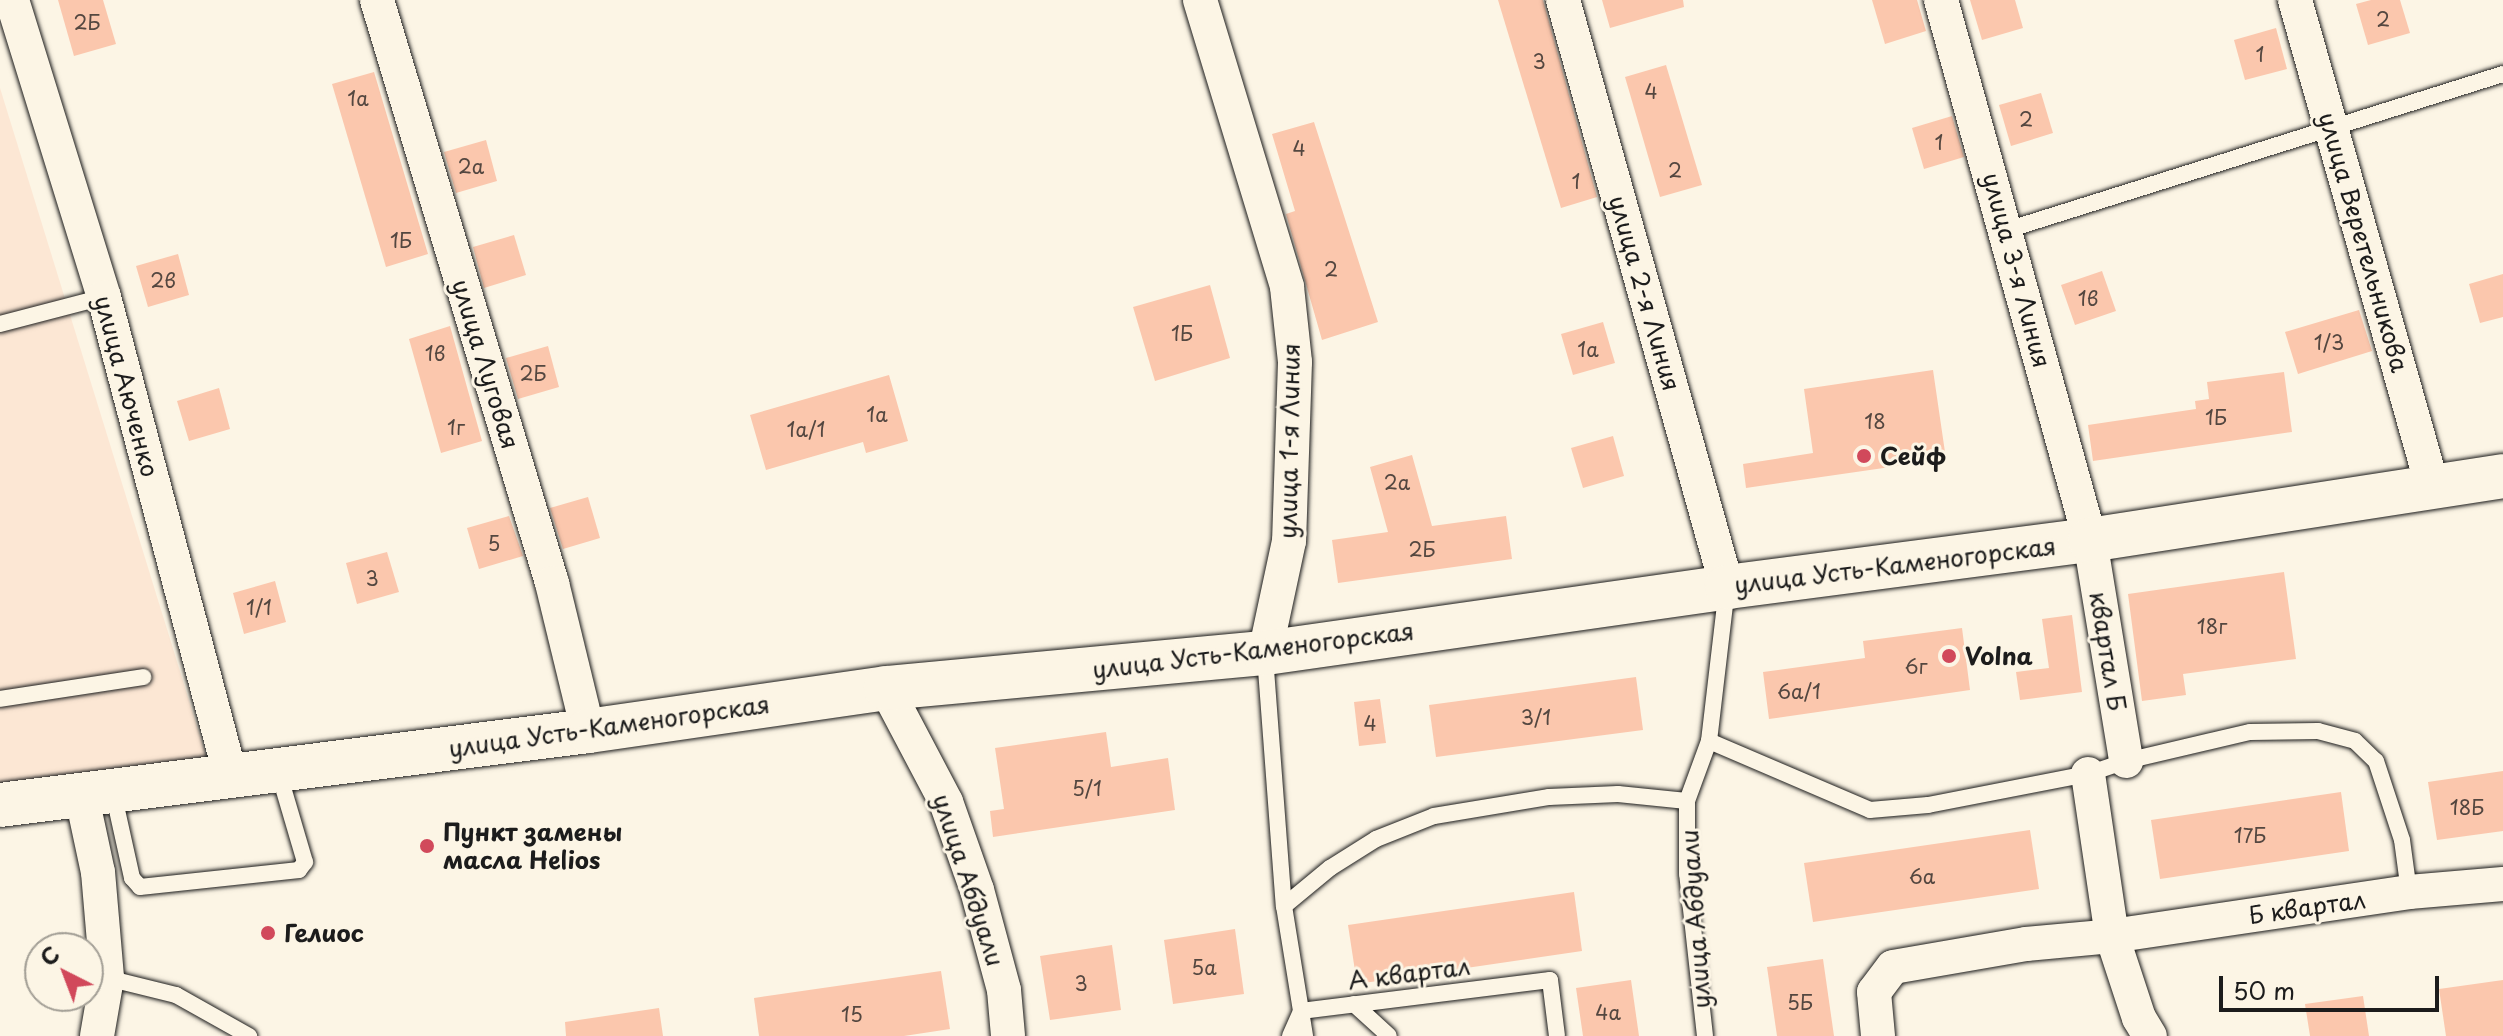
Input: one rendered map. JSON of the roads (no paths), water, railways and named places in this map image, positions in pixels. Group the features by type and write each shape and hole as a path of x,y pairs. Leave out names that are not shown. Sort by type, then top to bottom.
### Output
{"street":[{"name":"улица Аюченко","path":"12,0 104,297 230,775"},
{"name":"улица Луговая","path":"377,0 552,583 588,731"},
{"name":"улица 1-я Линия","path":"1200,0 1287,287 1295,362 1289,541 1265,653"},
{"name":"улица 2-я Линия","path":"1563,0 1727,587"},
{"name":"улица 3-я Линия","path":"1941,0 2007,230 2090,540"},
{"name":"улица Веретельникова","path":"2295,0 2432,485"},
{"name":"улица Усть-Каменогорская","path":"0,805 588,731 886,688 1265,653 1727,587 2090,540 2503,476"},
{"name":"квартал Б","path":"2090,540 2126,761"},
{"name":"улица Абдуали","path":"886,688 946,802 977,890 1004,990 1008,1036"},
{"path":"2088,774 2112,936 2139,1018 2150,1036"},
{"path":"97,792 98,872 107,978 97,1036"},
{"name":"Б квартал","path":"1878,1036 1874,992 1893,967 2026,944 2112,936 2409,892 2503,884"}],"lane":[{"path":"2007,230 2503,74"},
{"path":"0,324 104,297"},
{"path":"1284,906 1330,868 1376,839 1434,816 1549,797 1618,794 1687,801 1709,741 1727,587"},
{"path":"1265,653 1284,906 1305,1036"},
{"path":"0,699 143,677"},
{"path":"1709,741 1870,810 1928,805 2088,774 2126,761 2250,732 2318,731 2355,741 2376,761 2402,840 2409,892"},
{"path":"97,792 132,878 140,887 299,870 305,862 278,768"},
{"name":"улица Абдуали","path":"1687,801 1687,874 1705,1036"},
{"path":"107,978 176,995 249,1036"},
{"name":"А квартал","path":"1301,1011 1550,980 1557,1036"},
{"path":"1354,1004 1389,1036"},
{"path":"1290,1036 1301,1011"}],"place":[{"name":"Сейф","path":"1864,456"},
{"name":"Volna","path":"1949,656"},
{"name":"Пункт замены масла Helios","path":"427,846"},
{"name":"Гелиос","path":"268,933"}]}
